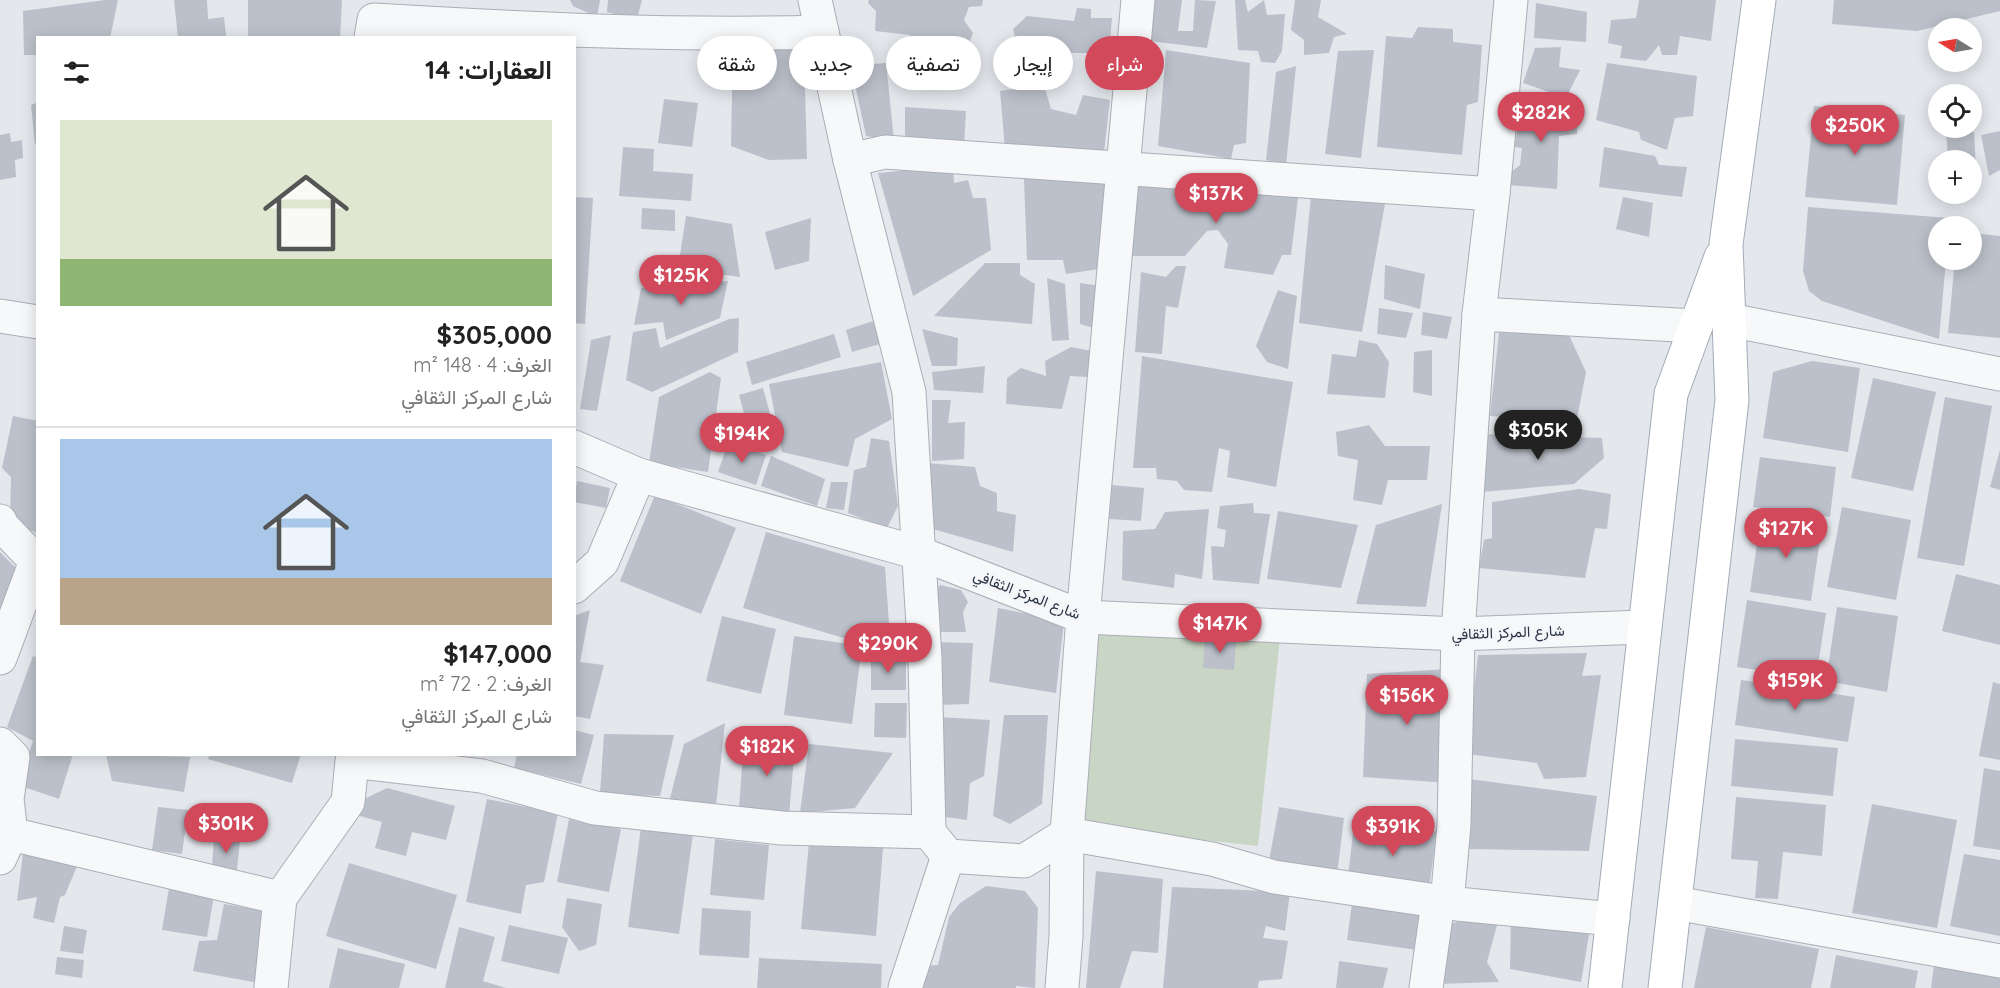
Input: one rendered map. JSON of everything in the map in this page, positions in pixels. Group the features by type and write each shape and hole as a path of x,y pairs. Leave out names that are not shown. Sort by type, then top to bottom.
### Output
{"main road":[{"path":"1665,988 1732,400 1726,244 1759,0"},
{"path":"1605,988 1643,627 1671,394 1726,244"}],"street":[{"path":"815,0 850,160 909,392 938,844 905,988"},
{"path":"1062,988 1066,936 1067,834 1083,617 1138,0"},
{"path":"1426,988 1454,825 1458,634 1479,314 1511,0"},
{"path":"375,19 564,31 713,35 822,32"},
{"path":"850,160 885,152 1493,194"},
{"path":"1479,314 1696,326"},
{"path":"0,316 36,322"},
{"path":"1730,320 2000,374"},
{"name":"شارع المركز الثقافي","path":"576,448 639,476 919,553 1083,617 1458,634 1643,627"},
{"path":"576,585 602,562 639,476"},
{"path":"0,521 2,526 36,561 0,658"},
{"path":"0,744 13,757 7,799 5,846 280,898"},
{"path":"271,988 280,898 348,802 354,758 482,776 606,809 938,844 1024,861 1067,834 1212,859 1274,877 1442,902 1613,919"},
{"path":"1675,903 2000,961"}],"green space":[{"path":"1096,619 1280,638 1258,846 1074,826"}],"building":[{"path":"118,0 110,36 36,36 36,55 24,55 23,11"},
{"path":"174,0 207,0 208,19 224,17 226,36 178,36"},
{"path":"248,0 342,0 340,36 248,36"},
{"path":"570,0 600,0 597,17 573,6"},
{"path":"608,0 642,0 634,30 615,29 618,15 607,12"},
{"path":"869,0 983,0 982,6 969,7 964,20 973,33 972,36 910,36 875,31 876,11 868,3"},
{"path":"1154,0 1182,0 1178,31 1193,31 1195,0 1216,1 1207,48 1164,43 1164,36 1150,36"},
{"path":"1235,0 1245,0 1248,12 1264,0 1267,15 1285,14 1282,51 1275,63 1261,62 1258,51 1238,50"},
{"path":"1295,0 1321,0 1318,17 1347,34 1334,37 1329,53 1304,55 1304,40 1291,30"},
{"path":"1639,0 1716,0 1711,41 1680,36 1677,55 1662,55 1659,45 1646,61 1620,58 1622,46 1608,43 1611,20 1636,18"},
{"path":"1834,0 2000,0 2000,11 1971,18 1928,18 1928,28 1917,31 1832,24"},
{"path":"1536,3 1587,12 1586,42 1534,38"},
{"path":"1077,8 1091,9 1091,18 1112,18 1110,36 1085,36 1085,53 1073,53 1073,36 1015,36 1013,29 1027,16 1074,21"},
{"path":"1418,27 1453,29 1453,42 1482,45 1478,102 1467,105 1462,155 1377,147 1386,36 1412,38"},
{"path":"777,45 789,46 789,90 805,90 807,159 769,160 731,146 732,90 777,90"},
{"path":"1561,47 1559,67 1580,70 1566,98 1523,83 1535,48"},
{"path":"1166,50 1250,63 1246,143 1234,145 1231,159 1158,146"},
{"path":"1374,50 1361,158 1325,154 1338,51"},
{"path":"886,63 886,90 889,90 894,140 866,136 856,90 874,90 874,64"},
{"path":"1607,63 1697,76 1693,116 1675,118 1667,150 1641,140 1639,132 1596,120"},
{"path":"1296,66 1286,165 1266,160 1276,72"},
{"path":"1045,90 1051,109 1076,115 1083,95 1110,100 1104,152 1005,149 1000,91"},
{"path":"1525,97 1578,113 1577,134 1559,136 1557,189 1508,185 1510,173 1520,165 1522,148 1514,147"},
{"path":"664,99 698,103 692,147 658,143"},
{"path":"36,103 36,144 35,144 31,105"},
{"path":"1814,106 1905,115 1897,205 1805,197"},
{"path":"905,107 966,111 964,147 905,141"},
{"path":"2000,131 2000,170 1989,176 1982,138 1982,135"},
{"path":"10,133 11,142 22,140 23,158 15,160 16,177 0,180 0,135"},
{"path":"1947,138 1974,138 1975,150 1947,150"},
{"path":"623,147 654,149 653,171 693,174 691,201 619,196"},
{"path":"1604,147 1655,156 1659,165 1687,167 1682,197 1599,187"},
{"path":"953,166 954,183 968,180 973,198 986,198 991,250 913,296 878,173"},
{"path":"1106,178 1099,269 1066,274 1063,260 1027,260 1024,179"},
{"path":"1135,186 1212,186 1210,206 1225,208 1229,186 1299,190 1291,255 1282,255 1273,275 1224,268 1228,244 1218,230 1207,231 1185,256 1131,256"},
{"path":"1311,195 1386,198 1362,332 1299,323"},
{"path":"576,197 593,198 585,324 576,323"},
{"path":"1623,197 1653,203 1649,237 1616,229"},
{"path":"1808,207 1928,216 1928,270 1945,270 1939,339 1822,301 1809,291 1803,271"},
{"path":"642,208 675,210 675,231 641,229"},
{"path":"686,216 732,224 740,277 678,268"},
{"path":"811,218 809,261 775,270 765,232"},
{"path":"1982,234 2000,236 2000,338 1948,333 1954,270 1982,270"},
{"path":"985,263 1020,263 1020,275 1035,284 1032,324 934,316"},
{"path":"1385,265 1425,274 1420,309 1384,299"},
{"path":"1176,266 1186,266 1178,308 1166,306 1162,354 1135,352 1141,272 1166,277"},
{"path":"1047,278 1065,284 1069,340 1052,341"},
{"path":"728,281 720,318 666,340 663,322 634,325 641,288"},
{"path":"1080,283 1101,286 1100,330 1080,324"},
{"path":"1278,290 1297,296 1288,369 1267,362 1256,346"},
{"path":"1379,308 1413,313 1406,338 1377,334"},
{"path":"1423,312 1452,317 1447,339 1421,335"},
{"path":"739,318 738,352 652,392 626,380 633,332 656,328 660,348 729,319"},
{"path":"873,321 880,344 852,352 846,330"},
{"path":"922,329 958,338 957,366 932,366"},
{"path":"1499,333 1569,335 1586,372 1576,424 1490,416"},
{"path":"834,334 841,357 752,385 746,362"},
{"path":"611,335 597,411 580,409 591,340"},
{"path":"1359,340 1377,344 1389,362 1385,398 1327,394 1332,354 1356,357"},
{"path":"1071,347 1092,351 1089,377 1070,376 1062,409 1006,404 1007,378 1021,368 1046,376 1045,361"},
{"path":"1432,350 1432,396 1413,392 1414,352"},
{"path":"1142,356 1293,382 1276,487 1227,477 1230,451 1219,448 1212,492 1184,490 1177,481 1157,479 1156,468 1133,468"},
{"path":"1812,361 1860,368 1848,452 1763,438 1773,372"},
{"path":"881,362 892,419 855,439 848,467 782,452 769,384"},
{"path":"985,366 983,393 934,390 932,372"},
{"path":"710,372 721,378 708,472 649,463 659,397"},
{"path":"1873,378 1936,392 1913,491 1851,478"},
{"path":"763,388 772,421 748,428 739,395"},
{"path":"1945,397 1992,406 1964,566 1917,558"},
{"path":"932,400 951,400 948,423 965,422 964,459 932,461"},
{"path":"13,416 36,421 36,533 10,519 11,477 2,468"},
{"path":"1369,425 1385,446 1430,446 1427,480 1388,480 1382,505 1353,500 1358,460 1338,456 1336,432"},
{"path":"1487,434 1602,438 1604,458 1574,484 1481,492"},
{"path":"871,438 889,441 898,506 887,528 848,513 854,470 866,467"},
{"path":"728,443 766,455 756,485 718,472"},
{"path":"2000,450 2000,490 1990,487"},
{"path":"771,456 825,479 817,506 761,486"},
{"path":"1760,457 1836,467 1830,517 1753,507"},
{"path":"927,463 975,467 980,486 997,493 997,511 1016,515 1013,552 933,529"},
{"path":"577,481 610,488 606,508 576,502"},
{"path":"831,482 848,482 844,510 826,508"},
{"path":"1112,485 1144,488 1141,521 1109,519"},
{"path":"1579,489 1611,494 1607,529 1595,528 1585,578 1479,568 1484,540 1492,538 1492,502"},
{"path":"655,495 736,528 701,614 620,581"},
{"path":"1253,503 1254,513 1270,514 1259,584 1213,580 1211,546 1224,547 1226,530 1217,528 1220,506"},
{"path":"1442,504 1426,607 1356,604 1376,525"},
{"path":"1842,507 1911,520 1896,600 1827,587"},
{"path":"1209,509 1202,579 1175,574 1174,588 1122,580 1123,531 1155,529 1165,512"},
{"path":"1278,511 1358,525 1341,588 1267,579"},
{"path":"1761,517 1822,526 1811,601 1750,592"},
{"path":"766,532 885,567 891,652 743,608"},
{"path":"0,552 20,572 0,610"},
{"path":"1956,574 2000,585 2000,645 1942,631"},
{"path":"940,585 961,590 968,602 963,612 966,632 933,632 931,596"},
{"path":"1747,600 1826,613 1816,679 1737,667"},
{"path":"1837,607 1898,616 1887,692 1826,681"},
{"path":"998,608 1064,621 1056,693 989,682"},
{"path":"590,610 580,662 604,665 590,719 576,716 576,615"},
{"path":"722,616 776,629 761,694 706,681"},
{"path":"794,636 862,646 852,724 784,715"},
{"path":"1205,639 1236,641 1234,670 1203,668"},
{"path":"934,642 973,643 969,704 938,705"},
{"path":"1587,653 1582,676 1601,675 1586,777 1544,779 1537,763 1467,754 1478,655"},
{"path":"33,656 36,657 36,756 72,756 59,799 18,785 33,741 7,727"},
{"path":"871,657 906,658 906,690 871,690"},
{"path":"1448,669 1449,783 1363,777 1367,674"},
{"path":"1741,680 1855,697 1848,742 1735,725"},
{"path":"1993,682 2000,684 2000,760 1979,756"},
{"path":"875,703 907,703 906,738 874,737"},
{"path":"1004,715 1048,715 1042,804 1010,824 993,816"},
{"path":"938,717 990,720 984,776 970,783 967,820 939,816"},
{"path":"725,723 716,805 669,802 684,744"},
{"path":"576,730 594,735 581,784 514,768 517,756 576,756"},
{"path":"604,734 674,735 660,796 600,794"},
{"path":"744,738 795,745 789,816 739,808"},
{"path":"1735,739 1838,748 1833,796 1731,786"},
{"path":"809,744 893,753 855,808 800,813"},
{"path":"106,756 190,757 184,792 112,781"},
{"path":"209,756 300,756 292,783 208,759"},
{"path":"1984,768 2000,771 2000,850 1973,846"},
{"path":"1469,779 1597,796 1589,851 1469,849"},
{"path":"387,788 455,806 446,840 412,832 406,856 375,848 382,822 356,815 360,801"},
{"path":"1736,797 1826,805 1822,856 1783,852 1778,899 1755,898 1758,861 1731,859"},
{"path":"487,799 558,813 544,882 526,885 521,914 466,902"},
{"path":"1872,804 1957,820 1937,928 1852,913"},
{"path":"158,807 188,810 182,854 152,850"},
{"path":"1279,807 1344,818 1337,875 1268,866"},
{"path":"569,819 621,829 609,892 557,882"},
{"path":"1354,824 1437,831 1428,895 1348,877"},
{"path":"641,827 693,834 679,934 628,927"},
{"path":"214,838 240,840 237,870 212,867"},
{"path":"715,839 769,845 764,900 710,895"},
{"path":"809,842 883,848 876,936 801,929"},
{"path":"23,853 80,859 65,895 60,897 54,923 33,918 37,897 17,901"},
{"path":"1964,854 2000,860 2000,936 1950,926"},
{"path":"349,863 457,895 436,969 326,936"},
{"path":"1096,871 1163,879 1158,953 1132,951 1120,988 1086,988"},
{"path":"986,886 1025,891 1038,908 1035,988 1016,986 1016,988 917,988 921,966 938,965 949,917 960,903"},
{"path":"1172,887 1290,892 1285,931 1266,926 1263,938 1288,941 1282,979 1259,981 1258,988 1163,988"},
{"path":"169,888 214,895 207,937 162,930"},
{"path":"1353,896 1422,908 1417,950 1347,940"},
{"path":"567,898 602,904 596,945 579,951 562,927"},
{"path":"224,904 271,912 259,983 193,971 199,941 217,940"},
{"path":"702,908 751,911 749,958 699,955"},
{"path":"1500,914 1487,962 1499,982 1437,984 1441,925"},
{"path":"1511,915 1591,923 1581,982 1510,969"},
{"path":"509,925 568,938 559,974 501,961"},
{"path":"64,926 87,930 83,954 60,951"},
{"path":"459,927 495,937 483,981 506,988 445,988"},
{"path":"1706,927 1819,949 1811,988 1694,988"},
{"path":"338,948 405,964 399,988 329,988"},
{"path":"1836,955 1918,971 1915,988 1830,988"},
{"path":"57,957 84,960 82,978 55,974"},
{"path":"759,958 882,964 881,988 757,988"},
{"path":"1339,961 1388,968 1383,988 1336,988"},
{"path":"1934,965 2000,975 2000,988 1931,988"}]}
